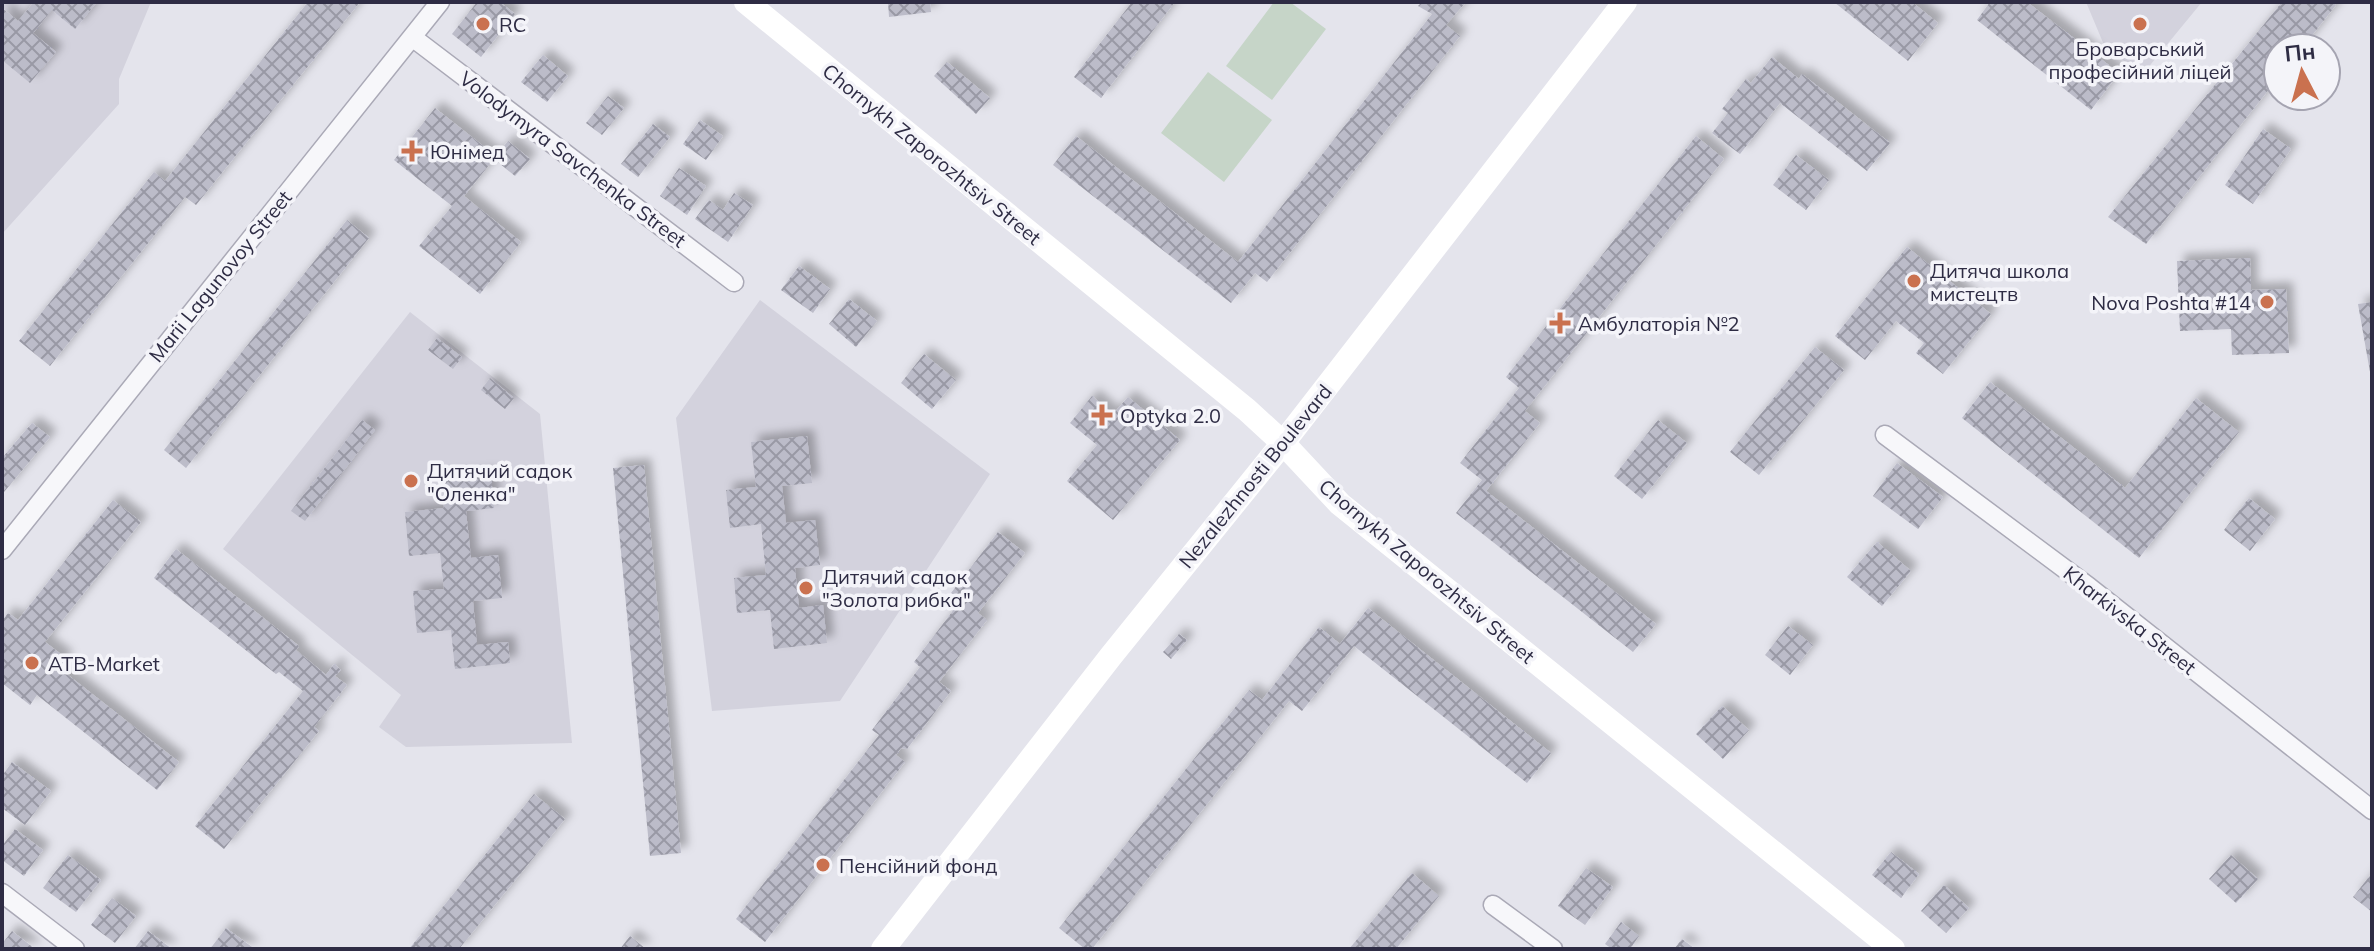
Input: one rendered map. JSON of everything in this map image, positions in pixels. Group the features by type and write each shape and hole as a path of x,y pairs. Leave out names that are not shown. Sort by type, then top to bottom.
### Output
{"street":[{"name":"Marii Lagunovoy Street","path":"2,550 440,2"},
{"name":"Chornykh Zaporozhtsiv Street","path":"746,2 1247,410 1340,504 1893,949"},
{"name":"Nezalezhnosti Boulevard","path":"883,949 1111,656 1283,443 1625,2"},
{"name":"Volodymyra Savchenka Street","path":"412,37 734,282"},
{"name":"Kharkivska Street","path":"1885,435 2089,587 2372,810"},
{"path":"2,893 75,949"},
{"path":"1493,905 1553,949"}],"shaded area":[{"path":"2,2 151,2 119,79 119,104 2,234"},
{"name":"Броварський професійний ліцей","path":"2086,2 2202,2 2142,75 2104,45"},
{"name":"Дитячий садок \"Золота рибка\"","path":"760,300 990,474 840,701 712,711 676,418"},
{"name":"Дитячий садок \"Оленка\"","path":"410,312 540,414 572,743 406,747 379,727 401,695 223,549"}],"green space":[{"path":"1274,2 1290,2 1326,29 1272,100 1226,66"},
{"path":"1208,72 1272,120 1224,182 1161,133"}],"building":[{"path":"34,2 97,2 75,29 52,10 33,33 56,52 30,83 2,60 2,8 18,21"},
{"path":"308,2 360,2 196,205 185,197 50,366 19,341 154,172 165,181"},
{"name":"RC","path":"477,2 500,2 515,14 481,57 452,34"},
{"path":"888,2 930,2 931,12 889,17"},
{"path":"1132,2 1175,2 1101,98 1074,77"},
{"path":"1422,2 1466,2 1446,25 1460,36 1267,282 1255,273 1231,303 1053,165 1076,136 1238,262 1432,14 1418,6"},
{"path":"1834,2 1912,2 1938,23 1908,61"},
{"path":"1990,2 2027,2 2119,73 2091,110 1977,20"},
{"path":"2282,2 2333,2 2336,5 2315,32 2262,32 2262,98 2146,244 2108,217"},
{"path":"543,55 568,76 547,102 521,82"},
{"path":"1772,57 1799,79 1802,74 1890,143 1867,171 1780,103 1740,154 1712,133 1728,113 1722,109 1746,79 1751,83"},
{"path":"947,62 990,98 976,114 934,76"},
{"path":"608,96 624,108 602,135 586,123"},
{"path":"435,108 496,156 508,141 530,159 515,176 494,159 464,196 521,242 480,294 419,246 452,206 394,160"},
{"path":"700,120 723,136 706,160 683,144"},
{"path":"653,124 670,137 638,177 621,164"},
{"path":"2263,129 2291,149 2253,204 2225,185"},
{"path":"1696,136 1724,159 1525,411 1540,423 1486,491 1656,624 1633,652 1456,513 1482,480 1460,463 1519,388 1506,377"},
{"path":"1796,155 1829,180 1806,210 1773,185"},
{"path":"679,168 706,186 687,215 660,196"},
{"path":"734,193 753,205 728,242 695,219 709,200 723,210"},
{"path":"347,220 369,238 186,468 164,450"},
{"name":"Дитяча школа мистецтв","path":"1907,247 1991,314 1943,374 1916,353 1924,343 1896,321 1865,360 1835,336"},
{"path":"2250,258 2251,290 2286,289 2289,353 2232,355 2231,329 2180,331 2177,261"},
{"path":"799,266 830,289 813,313 781,290"},
{"path":"849,299 877,321 856,347 829,324"},
{"path":"2372,302 2372,372 2370,372 2358,304"},
{"path":"437,338 462,357 453,369 428,350"},
{"path":"1815,347 1844,370 1759,475 1730,452"},
{"path":"924,354 956,380 932,409 901,383"},
{"path":"490,378 514,398 505,409 481,390"},
{"path":"1990,382 2125,488 2196,398 2239,432 2139,558 1962,418"},
{"path":"1092,396 1113,414 1128,397 1180,440 1113,520 1067,481 1097,445 1070,423"},
{"path":"362,420 375,430 305,521 291,511"},
{"path":"1658,420 1687,443 1642,499 1614,476"},
{"path":"32,423 50,437 4,492 2,458"},
{"path":"807,436 812,483 782,486 786,523 815,520 820,565 795,568 799,608 823,605 827,643 774,649 770,610 737,613 734,578 766,575 761,524 730,528 726,490 756,487 751,442"},
{"path":"1897,463 1943,497 1918,529 1873,496"},
{"path":"644,465 681,853 650,856 613,468"},
{"path":"491,475 494,508 466,511 471,558 498,555 502,598 473,601 477,645 508,642 510,663 455,669 451,630 417,633 413,591 444,589 440,553 409,556 405,512 444,508 442,480"},
{"path":"2249,498 2275,519 2250,551 2224,530"},
{"path":"113,500 141,522 45,642 66,658 59,668 179,762 157,790 37,695 30,705 2,683 2,621 8,613 18,620"},
{"path":"998,532 1025,553 978,613 987,620 939,682 951,691 907,749 901,748 896,755 905,762 765,942 736,919 879,735 872,730 920,667 914,662 961,600 951,593"},
{"path":"1877,542 1911,571 1882,606 1847,577"},
{"path":"176,549 299,646 296,650 326,675 334,664 341,670 335,676 347,685 314,727 319,731 224,849 195,826 303,691 279,672 276,674 154,578"},
{"path":"1368,608 1551,753 1527,783 1354,646 1302,711 1289,701 1092,949 1085,949 1059,928 1249,690 1262,700 1319,627 1340,644"},
{"path":"1788,626 1813,645 1790,675 1765,655"},
{"path":"1179,634 1187,640 1171,659 1163,652"},
{"path":"1722,706 1749,730 1723,759 1696,734"},
{"path":"12,762 51,791 25,825 2,808 2,776"},
{"path":"534,794 565,819 459,949 409,949"},
{"path":"15,829 43,850 24,876 2,860 2,846"},
{"path":"1891,852 1919,874 1901,898 1872,875"},
{"path":"68,855 101,880 76,912 43,888"},
{"path":"2231,855 2258,879 2236,903 2209,879"},
{"path":"1586,868 1613,887 1585,925 1558,906"},
{"path":"1412,873 1439,896 1396,949 1349,949"},
{"path":"2372,873 2372,912 2353,897"},
{"path":"1944,885 1969,908 1946,933 1921,911"},
{"path":"112,898 136,916 115,943 91,925"},
{"path":"1621,922 1639,936 1630,949 1612,949 1605,944"},
{"path":"226,928 252,947 210,949"},
{"path":"12,931 35,949 2,949 2,944"},
{"path":"148,931 172,949 134,949"},
{"path":"630,936 646,949 620,949"},
{"path":"1682,939 1695,949 1674,949"}],"place":[{"name":"RC","path":"483,24"},
{"name":"Броварський професійний ліцей","path":"2140,24"},
{"name":"Юнімед","path":"412,151"},
{"name":"Дитяча школа мистецтв","path":"1914,281"},
{"name":"Nova Poshta #14","path":"2267,302"},
{"name":"Амбулаторія №2","path":"1560,323"},
{"name":"Optyka 2.0","path":"1102,415"},
{"name":"Дитячий садок \"Оленка\"","path":"411,481"},
{"name":"Дитячий садок \"Золота рибка\"","path":"806,588"},
{"name":"ATB-Market","path":"32,663"},
{"name":"Пенсійний фонд","path":"823,865"}]}
